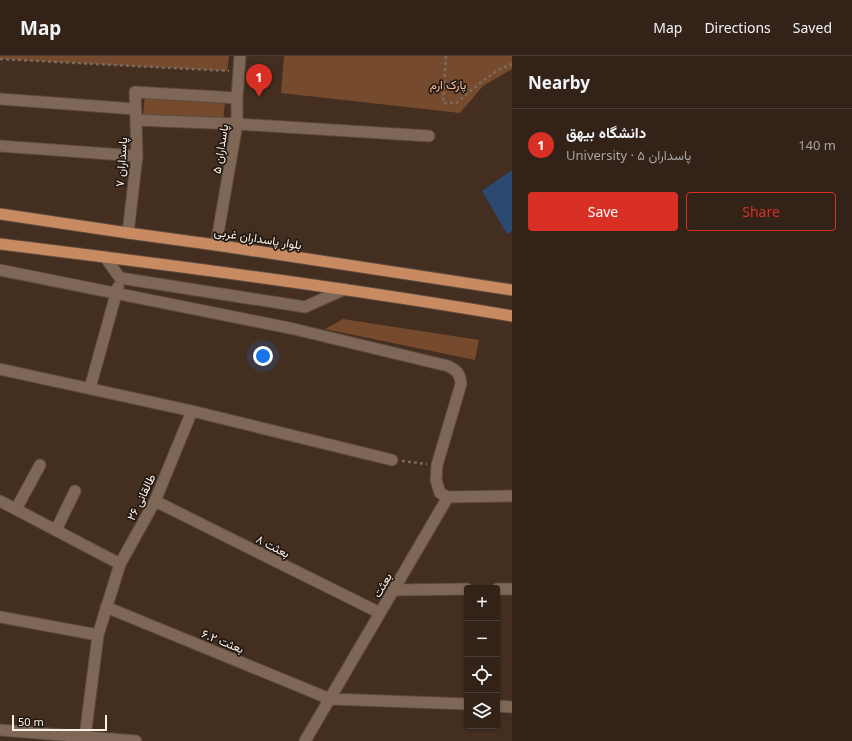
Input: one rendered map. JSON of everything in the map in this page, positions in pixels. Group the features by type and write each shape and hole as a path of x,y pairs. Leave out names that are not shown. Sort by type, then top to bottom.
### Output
{"main road":[{"name":"بلوار پاسداران غربی","path":"0,214 512,290"},
{"path":"0,244 345,289 512,316"}],"street":[{"name":"پاسداران ۵","path":"216,245 237,124 240,56"},
{"name":"پاسداران ۷","path":"128,233 137,156 135,92 237,98"},
{"path":"0,99 135,115 237,124 429,136"},
{"path":"0,146 137,156"},
{"path":"105,257 120,278 305,307 345,289"},
{"path":"0,270 294,328 455,369 460,376 461,384 437,465 436,480 440,493 448,497 512,496"},
{"path":"90,388 120,278"},
{"path":"0,369 192,411 392,460"},
{"name":"طالقانی ۲۶","path":"85,737 98,635 120,564 155,501 192,411"},
{"path":"16,509 40,465"},
{"path":"56,530 75,491"},
{"name":"بعثت","path":"305,741 448,497"},
{"path":"0,501 120,564"},
{"name":"بعثت ۸","path":"155,501 380,613"},
{"path":"394,590 464,589"},
{"path":"500,589 512,590"},
{"name":"بعثت ۶.۲","path":"106,607 330,699"},
{"path":"0,617 98,635"},
{"path":"330,699 464,704"},
{"path":"500,706 512,707"},
{"path":"0,730 136,741"}],"path":[{"path":"446,56 443,103 456,103 486,78 498,70 512,64"},
{"path":"0,59 227,71"},
{"path":"392,460 437,465"}],"green space":[{"path":"0,56 229,56 227,71 0,59"},
{"name":"پارک ارم","path":"284,56 512,56 512,69 483,86 460,113 281,93"},
{"path":"145,95 225,101 223,123 143,116"},
{"path":"343,319 479,340 475,360 325,329"}],"building":[{"path":"512,170 512,231 507,234 482,191"}],"place":[{"name":"دانشگاه بیهق","path":"259,97"}]}
